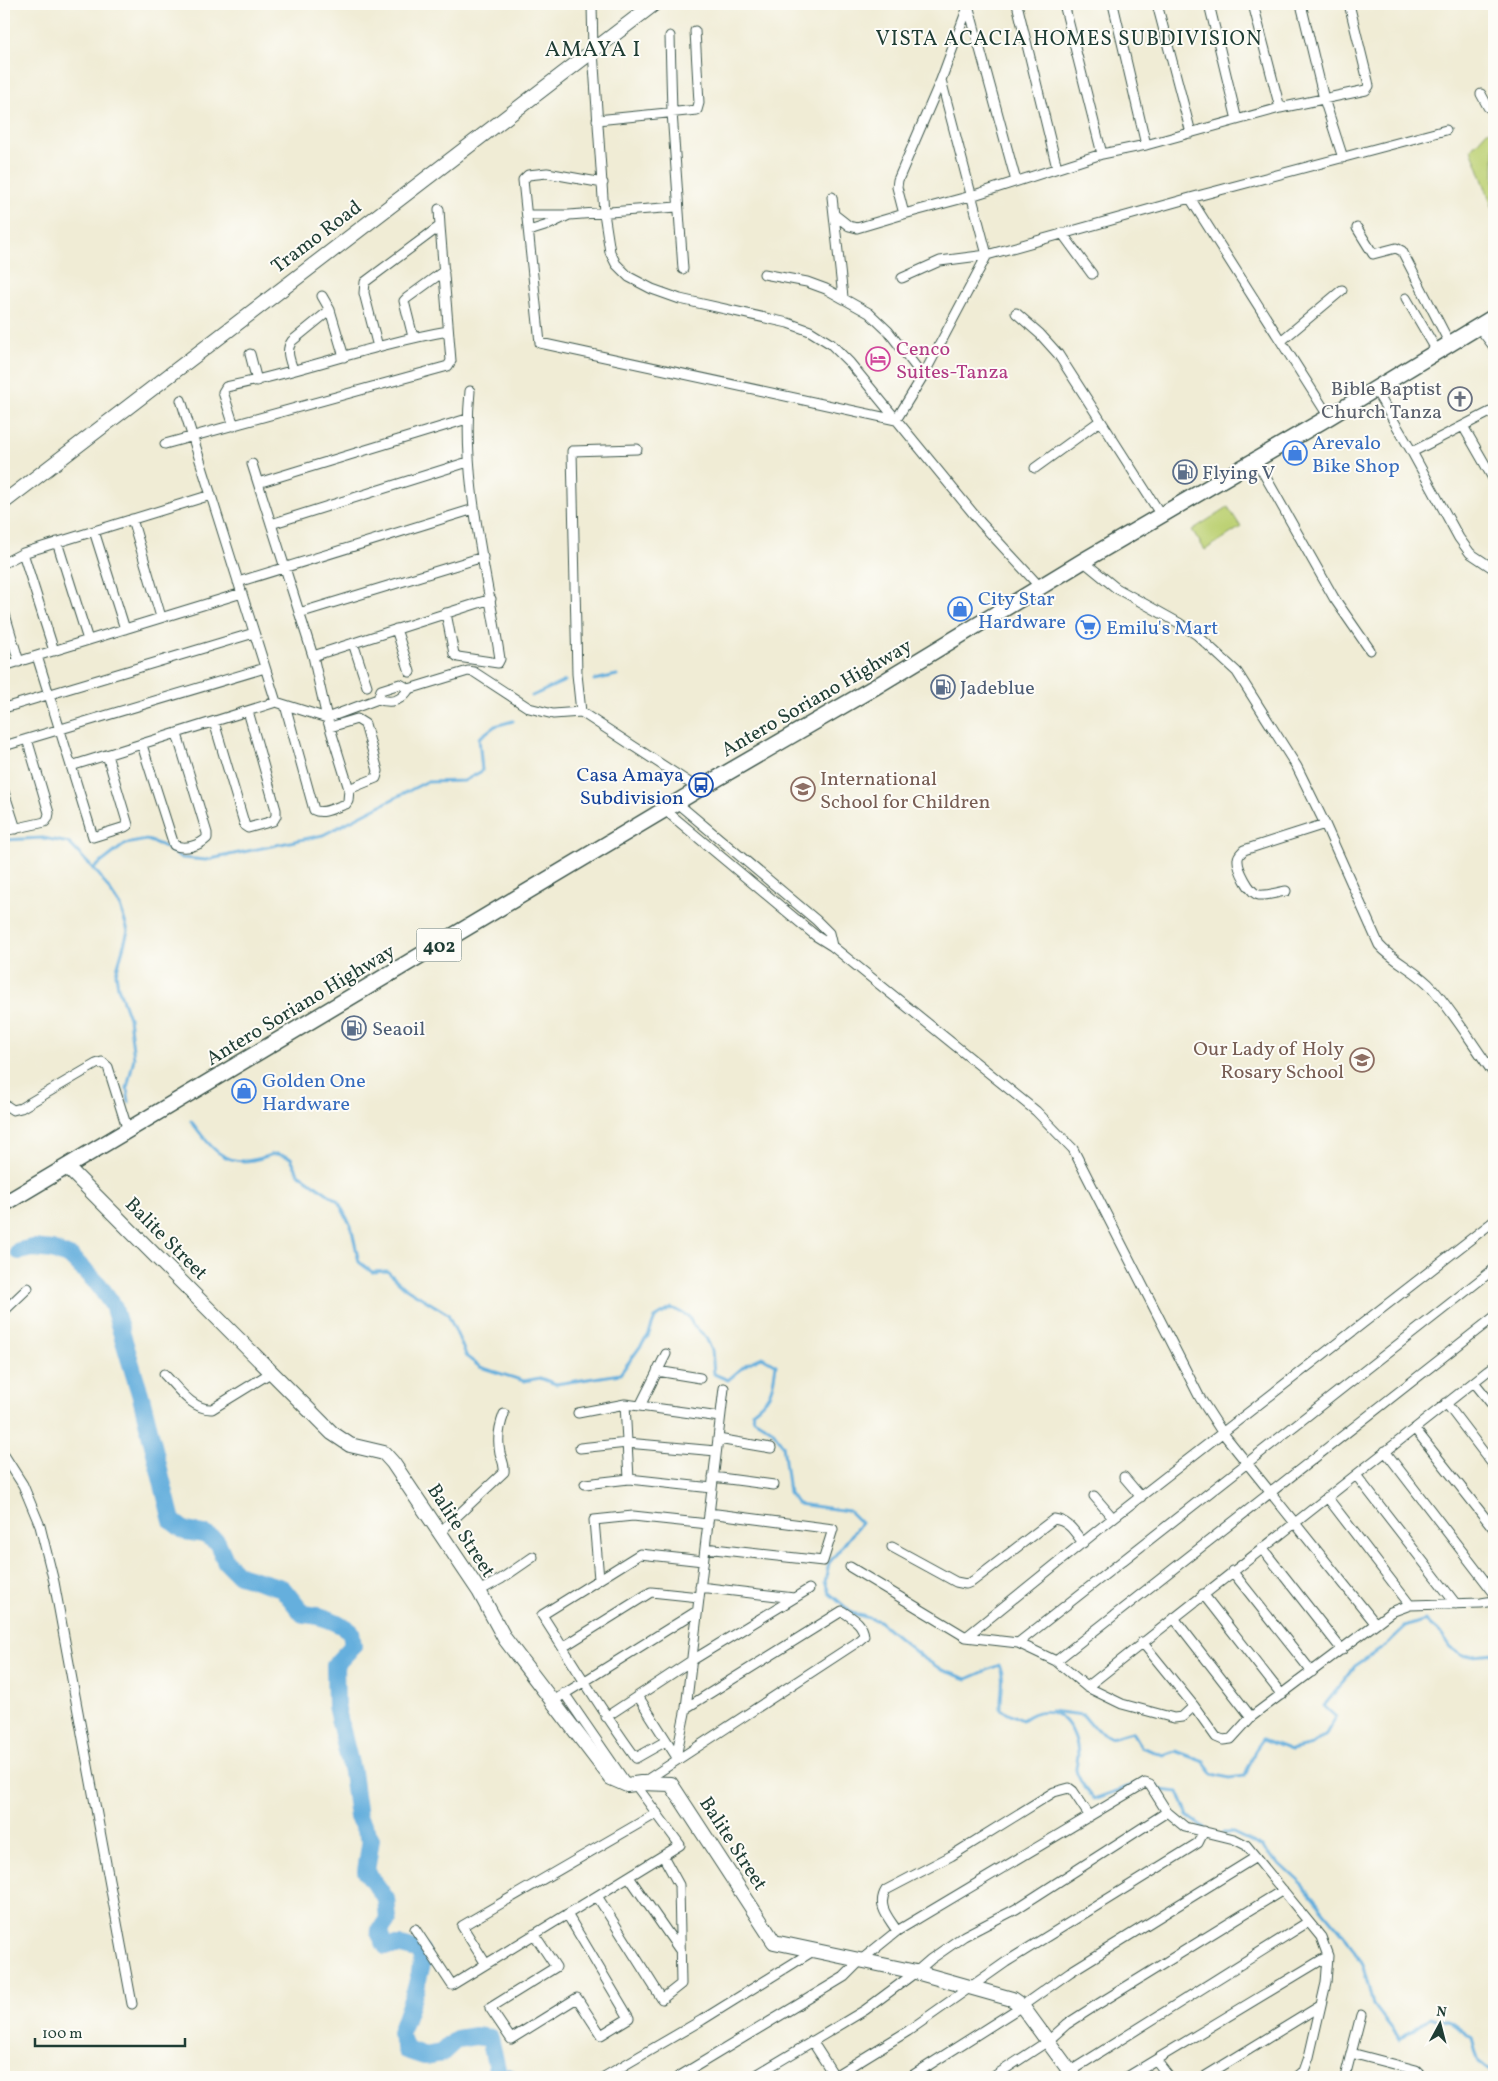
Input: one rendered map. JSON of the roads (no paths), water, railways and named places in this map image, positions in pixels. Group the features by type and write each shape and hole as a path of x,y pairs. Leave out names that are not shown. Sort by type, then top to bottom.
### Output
{"main road":[{"name":"Antero Soriano Highway","path":"4,1204 699,789 875,687 1082,561 1375,390 1494,317"}],"street":[{"path":"592,4 593,51 604,213 610,252 616,264 629,276 652,289 680,299 788,322 810,331 832,344 850,362 981,523 1040,587"},
{"name":"Tramo Road","path":"4,502 476,138 654,4"},
{"path":"969,4 1016,181"},
{"path":"904,214 897,187 900,171 941,80 969,4"},
{"path":"1017,4 1057,168"},
{"path":"1064,4 1102,154"},
{"path":"1113,4 1146,146"},
{"path":"1157,4 1192,133"},
{"path":"1209,4 1237,120"},
{"path":"1252,4 1280,108"},
{"path":"1301,4 1324,99 1343,158"},
{"path":"834,215 849,226 858,228 970,196 1102,154 1146,146 1280,108 1366,90 1369,86 1349,4"},
{"path":"597,120 693,111 699,107 695,31"},
{"path":"670,36 677,207 683,269"},
{"path":"896,420 923,376 987,255 941,80"},
{"path":"1481,94 1488,107 1494,112"},
{"path":"902,278 940,261 987,255 1190,198 1446,130"},
{"path":"602,183 546,173 528,175 523,180 540,344 896,420"},
{"path":"832,197 843,297"},
{"path":"1190,198 1329,417"},
{"path":"527,215 570,215 677,207"},
{"path":"165,444 448,366 451,361 439,209"},
{"path":"528,231 548,225 570,215"},
{"path":"378,347 364,293 365,282 440,226"},
{"path":"1357,228 1373,254 1396,248 1402,251 1444,348"},
{"path":"1062,233 1092,274"},
{"path":"413,337 404,302 444,271"},
{"path":"764,274 807,282 843,297 869,313 888,331 923,376"},
{"path":"1281,341 1342,290"},
{"path":"322,296 330,310 344,356"},
{"path":"1406,298 1444,348"},
{"path":"293,370 288,347 292,341 330,310"},
{"path":"1016,312 1058,354 1161,516"},
{"path":"1478,326 1494,347"},
{"path":"234,426 223,390 226,387 413,337 448,330"},
{"path":"250,354 257,380"},
{"path":"1375,390 1412,452 1458,538 1470,552 1494,569"},
{"path":"446,613 454,654 458,657 498,663 500,659 474,509 468,462 467,419 470,391"},
{"path":"181,400 265,668 281,704 314,810 318,813 324,812 346,804 349,789 327,718 313,656 252,464"},
{"path":"1412,452 1490,412 1494,413"},
{"path":"258,483 467,419"},
{"path":"1035,468 1100,421"},
{"path":"1463,426 1494,480"},
{"path":"581,712 577,674 572,451 637,449"},
{"path":"1256,460 1334,598 1370,650"},
{"path":"271,524 468,462"},
{"path":"4,563 23,552 211,495"},
{"path":"238,582 474,509"},
{"path":"132,519 162,617"},
{"path":"94,531 125,629"},
{"path":"57,542 88,640"},
{"path":"23,552 54,651"},
{"path":"300,613 483,558"},
{"path":"1082,561 1116,588 1197,635 1237,672 1297,767 1325,824 1379,946 1389,956 1416,973 1432,988 1494,1074"},
{"path":"4,666 242,592"},
{"path":"313,656 491,599"},
{"path":"4,611 19,662"},
{"path":"396,629 410,672"},
{"path":"4,708 254,633"},
{"path":"353,643 367,686"},
{"path":"37,656 93,837 98,837 128,825 108,755"},
{"path":"4,746 265,668"},
{"path":"71,766 248,711 281,704 327,718 378,699 387,702 396,700 404,697 409,689 471,672 529,708 553,714 581,712 699,789"},
{"path":"378,699 381,690 390,686 400,684 409,689"},
{"path":"214,722 245,826 248,828 273,821 276,816 276,810 248,711"},
{"path":"330,727 357,719 365,724 378,776 349,789"},
{"path":"142,745 174,845 187,848 202,843 207,838 207,834 177,734"},
{"path":"4,831 45,822 48,818 49,813 27,740"},
{"path":"4,792 16,829"},
{"path":"671,806 816,920 829,933 832,946"},
{"path":"671,806 816,936 832,946 1036,1111 1073,1149 1200,1398 1222,1432 1272,1492 1375,1623"},
{"path":"1286,891 1259,895 1254,893 1248,886 1238,863 1238,856 1244,850 1325,824"},
{"path":"4,1104 12,1110 21,1108 102,1062 108,1067 128,1131"},
{"name":"Balite Street","path":"67,1167 342,1441 350,1445 384,1453 394,1463 479,1590 505,1639 558,1697 611,1778 635,1784 671,1784 774,1942 813,1951"},
{"path":"966,1637 1222,1432 1494,1222"},
{"path":"1018,1643 1494,1269"},
{"path":"4,1311 28,1288"},
{"path":"1056,1661 1494,1317"},
{"path":"640,1406 666,1354"},
{"path":"1087,1687 1494,1366"},
{"path":"657,1371 700,1378"},
{"path":"164,1374 195,1405 203,1410 212,1409 272,1372"},
{"path":"1474,1382 1494,1407"},
{"path":"677,1758 686,1708 724,1388"},
{"path":"1446,1403 1494,1466"},
{"path":"625,1404 629,1479"},
{"path":"578,1413 625,1404 720,1417"},
{"path":"440,1532 504,1472 505,1466 498,1441 504,1414"},
{"path":"1415,1429 1494,1529"},
{"path":"718,1439 770,1448"},
{"path":"580,1448 627,1443 716,1451"},
{"path":"1385,1451 1494,1593"},
{"path":"4,1455 23,1485 40,1526 54,1582 132,2004"},
{"path":"1356,1475 1456,1604"},
{"path":"713,1477 774,1485"},
{"path":"1124,1477 1141,1497"},
{"path":"585,1484 629,1479 712,1488"},
{"path":"1094,1496 1113,1518"},
{"path":"1327,1498 1410,1605"},
{"path":"705,1548 823,1561 833,1529 709,1513"},
{"path":"599,1580 594,1520 633,1516 708,1524"},
{"path":"892,1547 956,1582 966,1584 1054,1519 1062,1520 1070,1525 1083,1543"},
{"path":"1262,1548 1342,1650"},
{"path":"666,1741 636,1758 606,1717 585,1680 542,1615 640,1554 703,1561"},
{"path":"479,1590 501,1579 533,1557"},
{"path":"850,1567 966,1637 1018,1643 1056,1661 1087,1687 1122,1704 1174,1718 1182,1717 1194,1706"},
{"path":"1232,1571 1312,1672"},
{"path":"700,1587 794,1598"},
{"path":"606,1717 691,1661 808,1589"},
{"path":"563,1647 651,1592 699,1597"},
{"path":"1203,1594 1282,1695"},
{"path":"1142,1642 1194,1706 1216,1737 1223,1740 1231,1739 1251,1717 1390,1612 1410,1605 1494,1601"},
{"path":"558,1697 697,1611"},
{"path":"415,1929 452,1985 680,1846 635,1784 856,1643 864,1636 864,1630 842,1611 686,1708"},
{"path":"1174,1618 1251,1717"},
{"path":"638,1696 677,1758"},
{"path":"678,2077 844,1977 861,1960 897,1931 1145,1783 1150,1784 1167,1812 1185,1827 1204,1831 1246,1845 1321,1937 1328,1956 1326,1983 1309,2057 1304,2071 1297,2077"},
{"path":"897,1931 882,1907 882,1897 886,1890 951,1856 1054,1792 1069,1788 1089,1815"},
{"path":"753,2077 865,2010 964,1936 1016,1909 1167,1812"},
{"path":"486,1964 462,1926 657,1813"},
{"path":"812,2041 835,2077 908,2031 1006,1962 1198,1843 1204,1831"},
{"path":"597,1896 662,1999 681,1984 679,1884 663,1856"},
{"path":"910,2077 1022,2006 1070,1972 1256,1857"},
{"path":"629,1877 680,1949"},
{"path":"993,2077 1048,2042 1067,2024 1282,1890"},
{"path":"534,1934 556,1968 490,2008 511,2039 577,1998 602,2035 630,2018 566,1914"},
{"path":"604,2077 702,2020 813,1951 916,1972 1012,1999 1022,2006 1048,2042 1068,2075 1308,1922"},
{"path":"1127,2077 1328,1956"},
{"path":"1204,2077 1320,2006"},
{"path":"1345,2077 1361,2015"},
{"path":"1351,2053 1416,2070 1423,2077"},
{"path":"1156,2060 1169,2077"}],"waterway":[{"path":"594,680 617,675"},
{"path":"532,696 565,681"},
{"path":"93,869 125,844 147,840 161,845 182,858 206,860 323,835 426,782 464,781 482,771 479,738 495,726 513,721"},
{"path":"4,840 43,838 69,843 100,876 120,906 128,931 116,973 118,987 129,1018 134,1058 127,1088 129,1102"},
{"path":"191,1121 210,1145 224,1156 233,1160 253,1160 271,1154 291,1158 298,1173 338,1201 351,1226 359,1262 372,1272 387,1271 404,1287 448,1314 467,1357 480,1367 524,1381 540,1378 556,1384 620,1374 648,1336 655,1318 672,1308 688,1316 693,1325 705,1336 712,1350 714,1374 728,1380 747,1364 762,1357 776,1365 774,1381 768,1397 752,1412 754,1419 772,1430 783,1445 789,1493 798,1504 849,1511 861,1523 829,1563 825,1582 829,1593 852,1613 879,1621 922,1657 942,1670 967,1679 999,1665 1002,1675 1001,1709 1022,1720 1033,1714 1052,1713 1067,1723 1073,1732 1076,1742 1078,1754 1077,1774 1094,1799 1136,1784"},
{"path":"19,1251 33,1248 52,1250 72,1258 98,1284 113,1305 141,1397 172,1521 185,1531 204,1534 217,1542 226,1562 239,1575 282,1588 303,1614 328,1619 340,1624 351,1632 353,1646 335,1665 336,1706 352,1772 358,1817 371,1839 366,1871 386,1899 388,1919 379,1932 386,1946 401,1946 421,1951 423,1959 416,1988 400,2033 406,2050 424,2056 442,2053 457,2039 475,2036 490,2038 498,2074 508,2077"},
{"path":"1050,1711 1083,1715 1093,1727 1111,1738 1132,1732 1141,1747 1163,1755 1175,1751 1204,1762 1213,1774 1229,1778 1245,1776 1256,1749 1263,1739 1291,1750 1312,1745 1326,1734 1336,1717 1324,1706 1355,1666 1386,1645 1405,1627 1425,1620 1441,1634 1450,1647 1463,1656 1494,1653"},
{"path":"1152,1783 1161,1790 1178,1792 1188,1816 1206,1829"},
{"path":"1223,1833 1233,1833 1262,1847 1303,1885 1348,1940 1363,1967 1373,2004 1400,2039 1430,2016 1450,2022 1472,2038 1479,2063 1494,2074"}],"place":[{"name":"Cenco Suites-Tanza","path":"878,359"},
{"name":"Bible Baptist Church Tanza","path":"1460,399"},
{"name":"Arevalo Bike Shop","path":"1295,453"},
{"name":"Flying V","path":"1185,472"},
{"name":"City Star Hardware","path":"960,609"},
{"name":"Emilu's Mart","path":"1088,627"},
{"name":"Jadeblue","path":"943,687"},
{"name":"Casa Amaya Subdivision","path":"701,785"},
{"name":"International School for Children","path":"803,789"},
{"name":"Seaoil","path":"354,1028"},
{"name":"Our Lady of Holy Rosary School","path":"1362,1060"},
{"name":"Golden One Hardware","path":"244,1091"}],"district":[{"name":"VISTA ACACIA HOMES SUBDIVISION","path":"1069,38"},
{"name":"AMAYA I","path":"593,48"}]}
